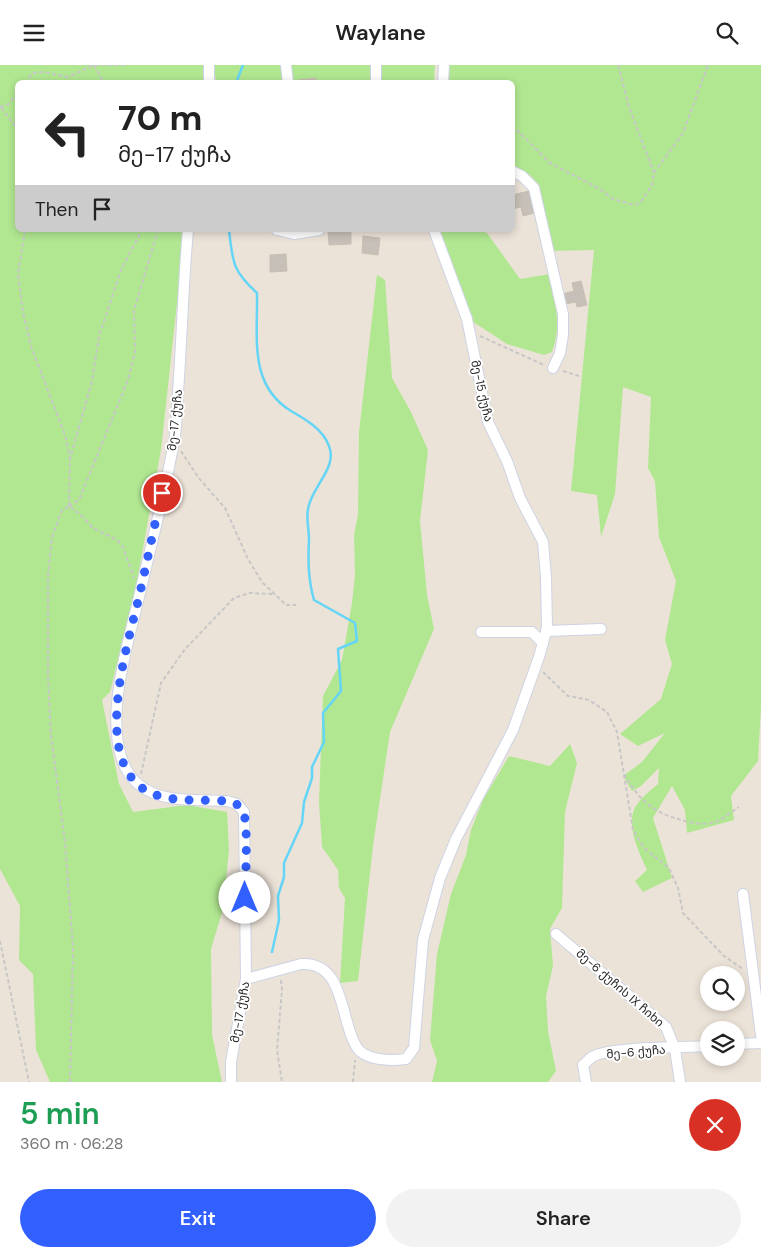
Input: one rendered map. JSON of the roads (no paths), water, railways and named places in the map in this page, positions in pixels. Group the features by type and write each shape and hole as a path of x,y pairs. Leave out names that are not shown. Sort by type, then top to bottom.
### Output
{"street":[{"path":"208,65 209,80"},
{"path":"286,65 288,80"},
{"path":"376,65 376,80"},
{"path":"443,80 444,65"},
{"path":"515,172 522,176 534,188 563,314 563,335 560,353 553,368"},
{"name":"მე-17 ქუჩა","path":"188,232 174,440 139,597 126,643 118,698 117,728 122,757 129,774 138,784 158,796 227,801 238,804 244,813 246,979 231,1062 231,1082"},
{"name":"მე-15 ქუჩა","path":"246,979 308,963 324,971 337,987 356,1048 368,1056 391,1061 406,1059 414,1048 424,940 440,878 456,839 513,730 543,643 546,631 546,577 543,543 520,498 507,461 488,422 467,319 435,232"},
{"path":"546,631 601,629"},
{"path":"481,632 532,632 543,643"},
{"path":"743,894 761,1035"},
{"name":"მე-6 ქუჩის IX ჩიხი","path":"556,934 666,1027 675,1049 680,1082"},
{"path":"745,1044 761,1043"},
{"name":"მე-6 ქუჩა","path":"586,1082 583,1065 592,1057 608,1053 700,1047"}],"waterway":[{"path":"237,80 243,65"},
{"path":"229,232 233,258 238,272 257,293 258,358 268,388 277,400 318,430 329,446 330,462 310,501 307,513 311,585 314,600 355,623 357,641 338,649 341,691 323,713 324,742 312,767 312,778 304,802 302,823 284,863 284,877 278,896 279,920 272,952"}]}
